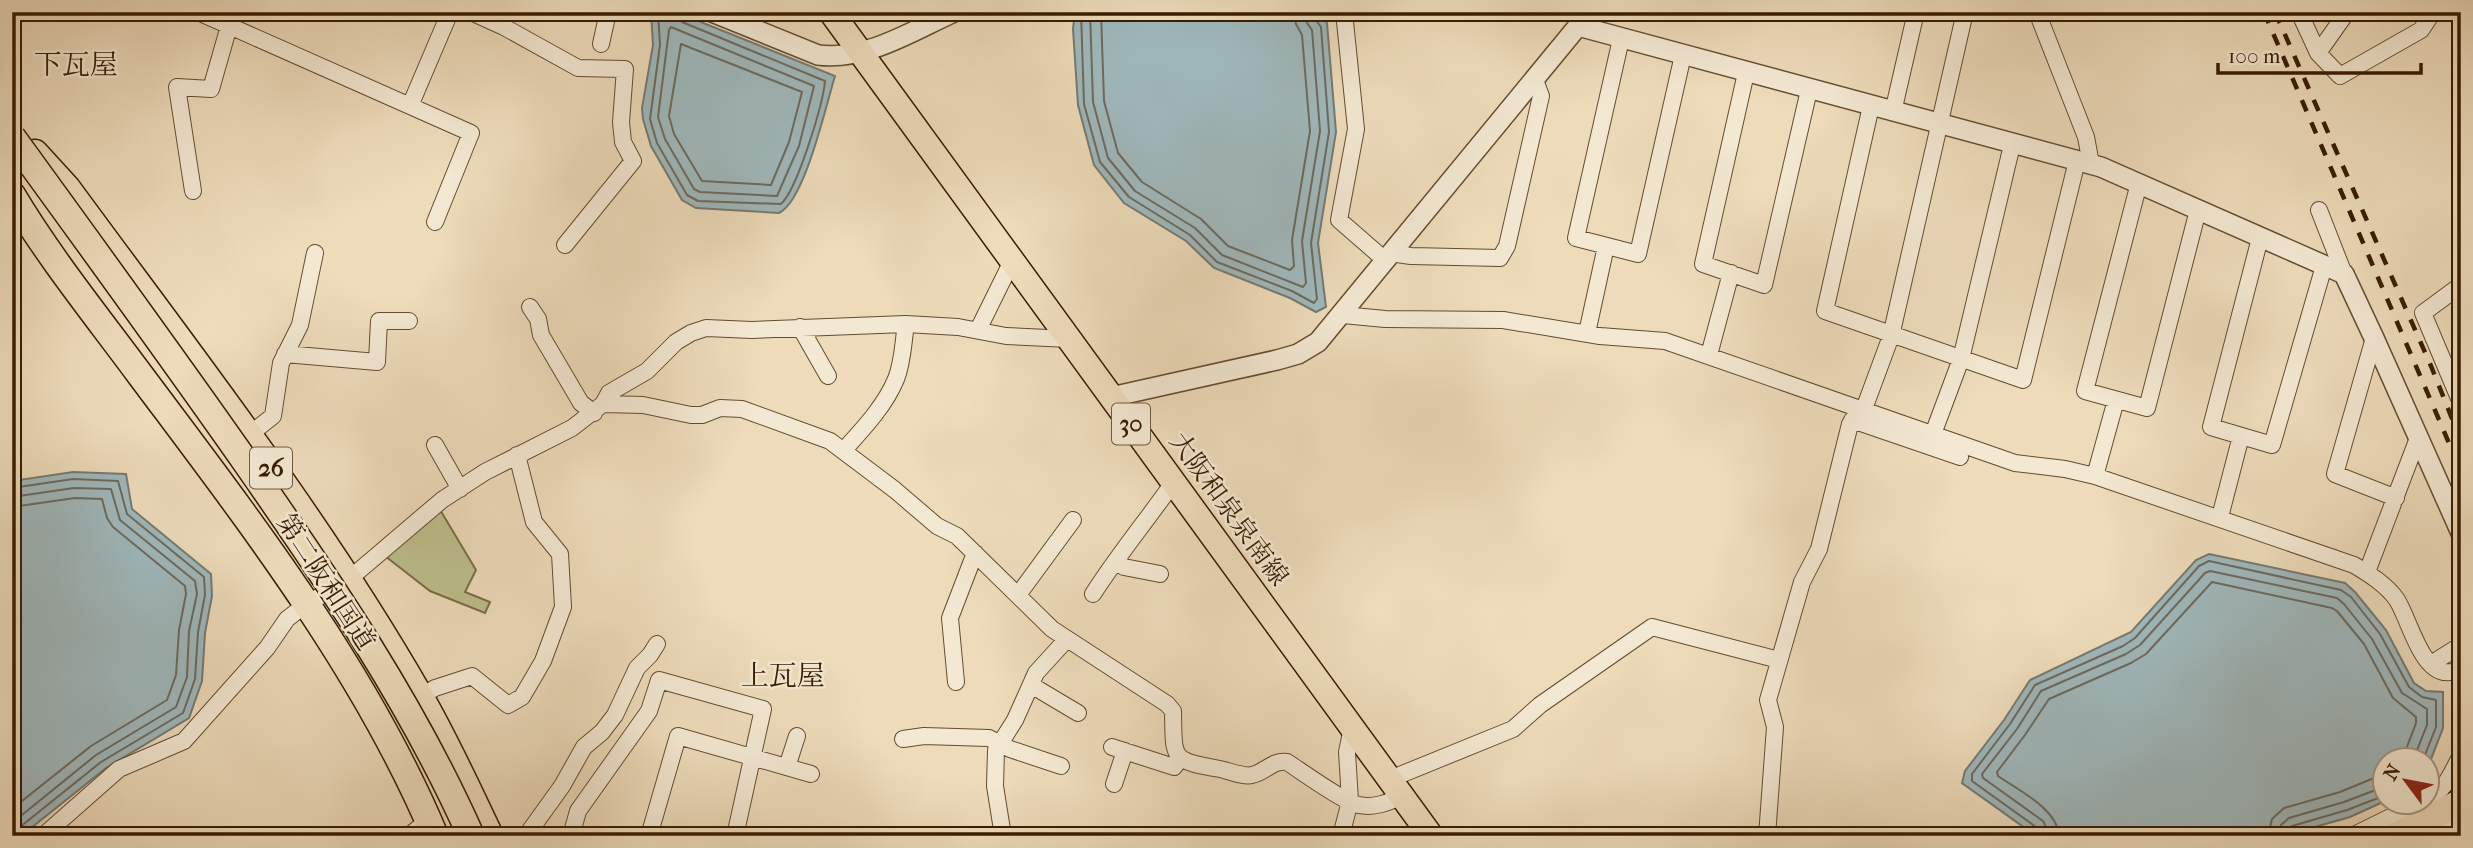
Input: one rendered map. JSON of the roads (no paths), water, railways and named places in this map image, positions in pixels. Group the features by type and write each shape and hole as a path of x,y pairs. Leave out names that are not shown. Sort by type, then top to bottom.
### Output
{"highway":[{"name":"26","path":"12,128 67,188 249,435 348,580 420,696 490,836"},
{"name":"第二阪和国道","path":"12,137 325,574 409,712 450,789 471,836"},
{"name":"第二阪和国道","path":"12,166 309,579 393,716 454,836"},
{"name":"26","path":"12,194 56,260 235,502 305,605 373,711 424,831"},
{"path":"2395,836 2461,802"}],"main road":[{"name":"大阪和泉泉南線","path":"831,12 1431,836"}],"street":[{"path":"198,12 471,133 435,222"},
{"path":"410,106 450,12"},
{"path":"471,12 578,68 625,69 621,122 623,142 633,161 565,244"},
{"path":"601,44 608,12"},
{"path":"712,12 818,55 835,57 875,48 954,12"},
{"path":"1344,12 1356,129 1339,220 1387,256 1500,258 1507,246 1541,96 1535,80"},
{"path":"1893,112 1916,12"},
{"path":"1767,836 1775,727 1768,700 1802,582 1819,550 1858,414 1891,336 1965,12"},
{"path":"1871,106 1825,311 2023,380 2084,163 2086,137 2037,12"},
{"path":"2299,12 2318,54 2340,76 2421,30 2433,12"},
{"path":"2318,54 2347,12"},
{"path":"1111,397 1298,354 1318,342 1535,80 1580,17 1621,39 2084,163 2139,183 2344,274"},
{"path":"193,191 177,88 211,89 229,26"},
{"path":"1621,39 1576,239 1638,254 1684,55"},
{"path":"1746,73 1703,264 1764,285 1809,90"},
{"path":"1933,434 1961,359 2012,145"},
{"path":"2139,183 2085,391 2147,408 2198,210"},
{"path":"2319,210 2344,274 2461,533"},
{"path":"2260,238 2211,427 2272,445 2324,266"},
{"path":"1587,333 1606,246"},
{"path":"249,435 273,416 281,363 300,325 315,253"},
{"path":"978,330 1012,261"},
{"path":"1709,355 1731,274"},
{"path":"2461,285 2423,313 2461,403"},
{"path":"530,307 538,319 541,335 560,351 581,403 598,408 643,405 691,415 702,415 720,408 742,409 807,430 830,441 895,489 937,526 957,536 1052,629 1173,710 1174,750 1180,759 1190,764 1251,775 1278,761 1287,762 1356,805 1376,805 1394,800 1395,787 1513,729 1540,705 1646,629 1652,627 1779,660"},
{"path":"1343,315 1385,319 1503,320 1600,336 1665,341 1709,355 1960,457"},
{"path":"285,354 377,362 379,321 409,321"},
{"path":"43,836 107,777 119,769 184,741 267,648 286,620 305,605 348,580 442,500 517,456 572,428 598,408 609,393 647,371 676,342 691,333 718,327 752,330 906,324 978,330 1006,336 1069,340"},
{"path":"843,451 887,397 896,379 906,324"},
{"path":"800,327 828,376"},
{"path":"2374,338 2335,474 2396,498"},
{"path":"2095,476 2116,400"},
{"path":"1858,414 1933,434 2015,463 2095,476 2354,565 2367,572 2395,597 2422,654 2431,664 2442,672 2461,671"},
{"path":"2220,517 2241,436"},
{"path":"2367,572 2417,438"},
{"path":"435,445 460,489"},
{"path":"420,696 471,676 508,705 522,697 543,661 563,607 561,554 534,522 517,456"},
{"path":"1093,594 1175,485"},
{"path":"1018,595 1073,520"},
{"path":"956,682 950,618 975,553"},
{"path":"1116,561 1124,567 1160,574"},
{"path":"1003,836 995,786 995,759 999,744 1016,720 1036,673 1067,639"},
{"path":"526,836 562,786 584,747 602,732 615,715 637,668 657,644"},
{"path":"2431,664 2461,645"},
{"path":"571,836 578,811 649,711 659,680 763,709 735,836"},
{"path":"1031,685 1077,713"},
{"path":"1341,836 1350,802 1348,752 1352,728"},
{"path":"649,836 678,736 811,774"},
{"path":"787,768 797,736"},
{"path":"903,739 924,736 989,738 1061,766"},
{"path":"1114,784 1119,749 1174,767 1180,759"},
{"path":"2442,788 2461,755"},
{"path":"2352,836 2394,816"},
{"path":"2434,836 2461,821"}],"water":[{"path":"651,12 676,12 835,76 806,172 789,205 779,213 696,208 682,200 651,146 643,119 642,108 653,45"},
{"path":"1075,12 1318,12 1327,23 1336,132 1318,243 1326,307 1316,312 1290,298 1214,268 1186,241 1124,203 1094,165 1078,105 1073,29"},
{"path":"73,472 126,474 132,509 211,574 212,596 205,633 202,681 189,718 106,768 21,836 12,836 12,481"},
{"path":"2209,554 2345,583 2386,630 2414,683 2426,691 2443,692 2443,728 2436,746 2372,746 2372,807 2350,817 2283,836 2036,836 1962,783 1965,771 2030,680 2131,632 2196,560"}],"railway":[{"path":"2264,12 2461,471"},
{"path":"2275,12 2431,366 2461,441"}],"district":[{"name":"下瓦屋","path":"76,64"},
{"name":"上瓦屋","path":"783,675"}]}
